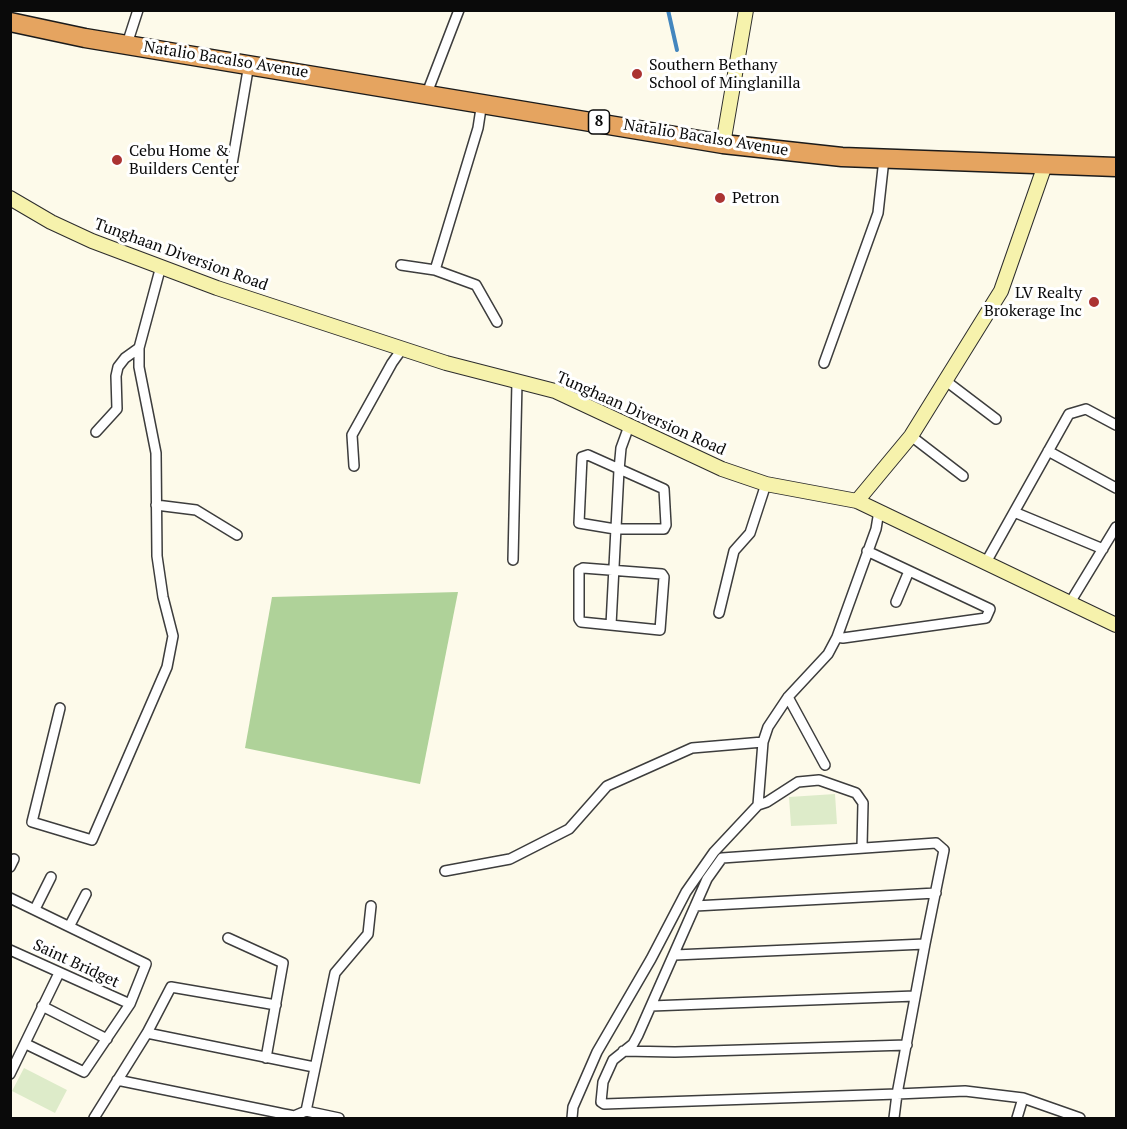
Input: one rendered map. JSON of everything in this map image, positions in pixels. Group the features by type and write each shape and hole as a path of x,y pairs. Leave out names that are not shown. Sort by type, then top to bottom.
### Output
{"highway":[{"name":"Natalio Bacalso Avenue","path":"10,22 85,38 482,102 723,144 884,159 1116,167"},
{"name":"Natalio Bacalso Avenue","path":"10,35 62,44 85,38"}],"street":[{"path":"128,45 138,10"},
{"path":"427,93 459,10"},
{"path":"723,144 746,10"},
{"path":"230,176 249,64"},
{"path":"435,270 478,128 482,102"},
{"path":"824,363 878,213 884,159"},
{"path":"857,501 911,436 1001,291 1045,165"},
{"name":"Tunghaan Diversion Road","path":"10,198 51,222 217,288 402,349 555,391 722,469 766,484 857,501 985,564 1071,601 1116,625"},
{"path":"401,265 435,270 478,287 497,322"},
{"path":"60,708 32,822 92,840 167,667 173,636 163,597 157,556 156,453 139,367 139,348 161,266"},
{"path":"96,432 117,410 118,367 125,358 139,348"},
{"path":"354,466 352,435 402,349"},
{"path":"946,381 996,419"},
{"path":"513,560 517,382"},
{"path":"985,564 1070,414 1077,410 1086,410 1116,425"},
{"path":"611,625 619,470 621,448 628,426"},
{"path":"911,436 963,476"},
{"path":"1048,451 1116,488"},
{"path":"588,455 664,489 666,525 662,530 615,529 581,524 578,521 582,457 588,455"},
{"path":"719,613 734,551 750,533 766,484"},
{"path":"156,505 196,510 237,535"},
{"path":"758,805 763,742 768,727 788,697 828,654 837,636 879,510"},
{"path":"1014,512 1103,549"},
{"path":"1071,601 1116,527"},
{"path":"837,636 843,638 986,618 990,609 867,551"},
{"path":"615,569 663,575 662,627 658,631 580,621 579,570 615,569"},
{"path":"896,602 909,571"},
{"path":"788,697 825,765"},
{"path":"445,871 510,859 569,829 607,786 692,748 763,742"},
{"path":"572,1119 573,1107 597,1052 651,959 686,892 714,852 758,805 767,802 798,782 819,780 856,793 863,803 862,847"},
{"path":"894,1119 897,1094 915,996 944,850 936,843 722,858 707,879 675,956 633,1044 613,1060 603,1082 600,1098 604,1104 897,1094 965,1090 1023,1098 1080,1119"},
{"path":"35,909 51,877"},
{"path":"70,925 86,894"},
{"path":"695,906 936,894"},
{"path":"10,898 146,963 130,1004 86,1071 82,1072 26,1044"},
{"path":"306,1111 335,972 368,934 371,906"},
{"path":"228,938 283,962 266,1058"},
{"path":"675,956 925,944"},
{"name":"Saint Bridget","path":"11,952 130,1004"},
{"path":"10,1074 59,973"},
{"path":"94,1119 147,1033 170,989 175,986 276,1005"},
{"path":"651,1006 915,996"},
{"path":"42,1006 107,1039"},
{"path":"147,1033 314,1067"},
{"path":"623,1051 675,1052 907,1045"},
{"path":"117,1080 294,1116 306,1111 339,1119"},
{"path":"1017,1119 1023,1098"},
{"path":"248,1119 252,1108"}],"green space":[{"path":"458,592 420,784 245,748 272,597"},
{"path":"835,794 837,824 791,826 789,797"},
{"path":"24,1068 67,1090 55,1113 12,1091"}],"waterway":[{"path":"668,10 677,50"}],"place":[{"name":"Southern Bethany School of Minglanilla","path":"637,74"},
{"name":"Cebu Home & Builders Center","path":"117,160"},
{"name":"Petron","path":"720,198"},
{"name":"LV Realty Brokerage Inc","path":"1094,302"}]}
